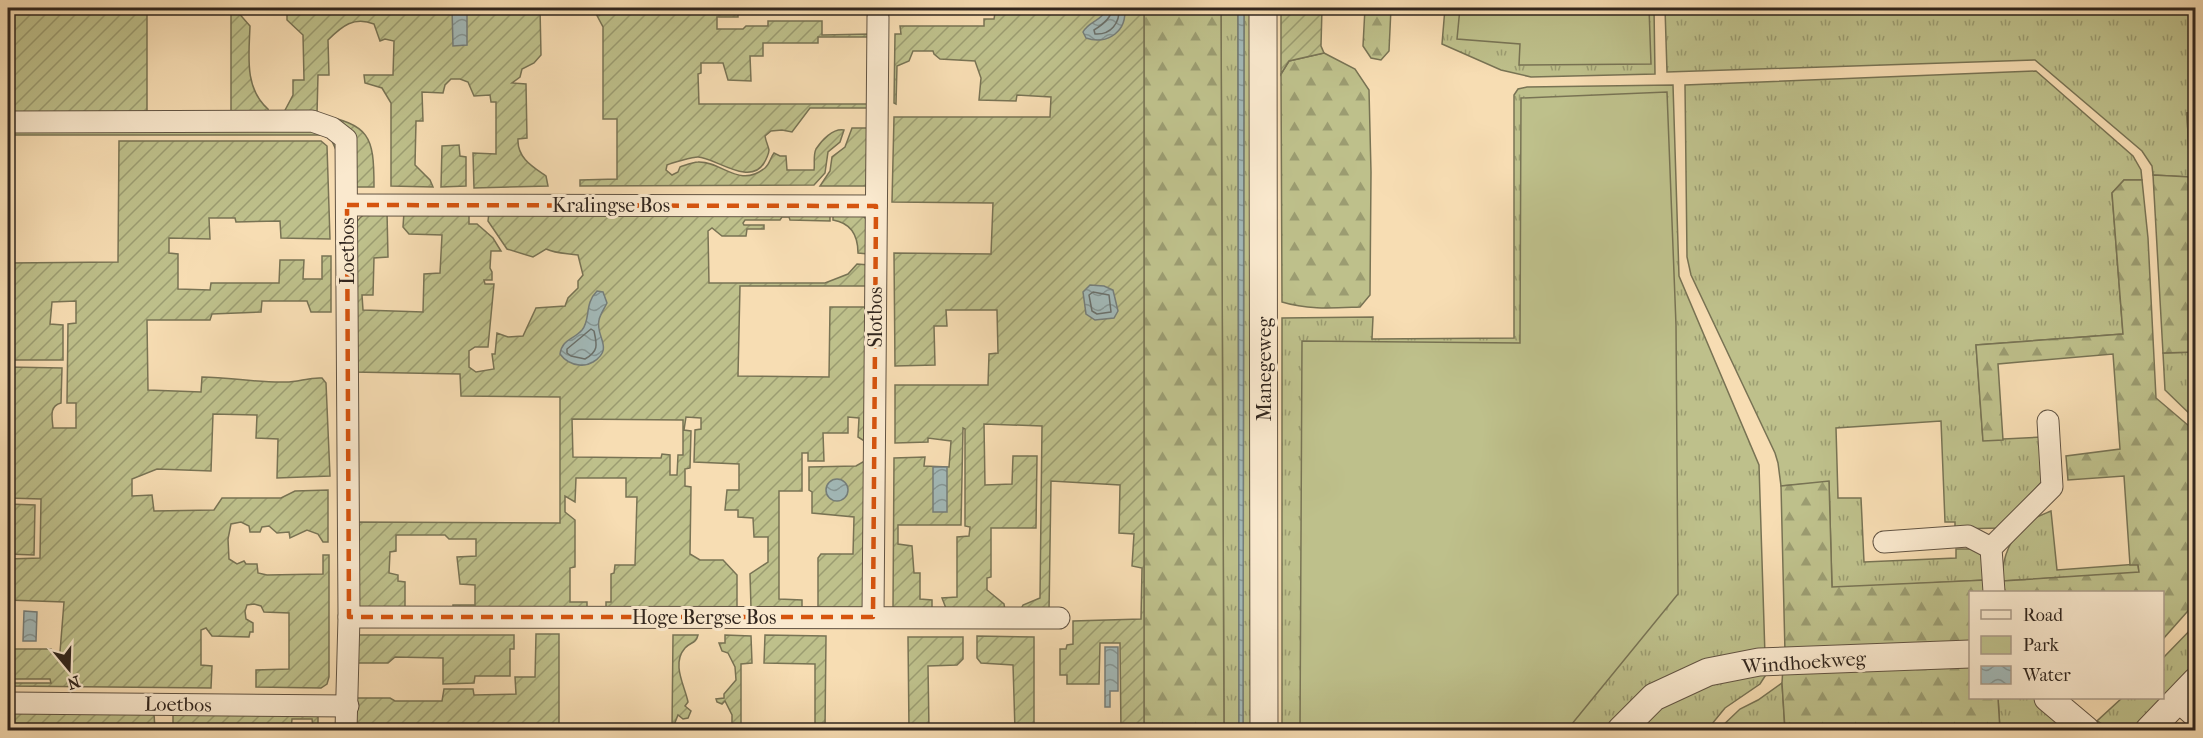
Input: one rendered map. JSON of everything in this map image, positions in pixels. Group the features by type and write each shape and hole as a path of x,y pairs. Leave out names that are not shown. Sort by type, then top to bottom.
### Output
{"street":[{"name":"Manegeweg","path":"1263,8 1264,730"},
{"name":"Slotbos","path":"873,617 878,17"},
{"name":"Loetbos","path":"8,122 312,121 332,128 346,139 349,617 346,730"},
{"name":"Kralingse Bos","path":"347,205 876,206"},
{"path":"1994,591 1991,548 2052,487 2048,421"},
{"path":"1884,542 1968,536 1991,548"},
{"name":"Hoge Bergse Bos","path":"349,617 1059,618"},
{"name":"Windhoekweg","path":"1621,730 1654,698 1708,672 1759,662 1969,654"},
{"path":"2149,730 2186,709 2196,681"},
{"path":"2049,699 2086,730"},
{"name":"Loetbos","path":"8,703 348,706"}],"highlighted area":[{"path":"347,205 876,206 873,617 349,617"}],"green space":[{"path":"10,8 147,8 147,114 8,115 8,64 11,64"},
{"path":"231,8 237,8 236,10 250,26 251,81 260,101 268,109 269,115 231,114"},
{"path":"287,8 540,8 541,55 534,63 522,69 520,77 512,83 526,84 527,138 518,139 520,152 527,161 546,176 548,186 474,188 473,153 496,154 496,102 491,102 490,95 474,96 468,82 451,79 445,85 443,93 422,92 423,121 416,121 415,165 430,180 433,187 391,186 391,103 382,88 365,83 364,75 393,75 394,41 385,39 380,41 374,24 360,21 343,27 328,40 329,75 318,75 317,114 335,118 358,128 370,144 373,155 374,187 355,187 352,140 283,114 293,95 293,80 304,80 303,35 287,20"},
{"path":"593,8 738,8 738,17 717,17 717,29 768,26 768,21 822,21 822,35 870,34 870,37 818,37 818,43 763,43 763,56 750,56 751,81 728,80 723,63 701,63 701,73 698,74 699,104 869,104 870,108 810,108 792,132 771,131 765,136 769,150 764,163 758,170 741,172 698,157 667,165 666,170 672,175 678,172 680,167 698,162 747,176 756,174 765,168 774,153 786,156 787,170 814,170 818,146 832,133 844,130 840,142 828,152 825,173 814,185 580,186 580,180 617,179 617,119 603,119 603,27"},
{"path":"1010,8 1144,8 1144,730 1121,730 1120,643 1100,643 1099,684 1067,684 1067,675 1060,675 1060,649 1066,649 1067,645 1073,644 1073,621 1141,619 1142,568 1132,566 1134,534 1119,533 1120,485 1051,481 1049,612 1020,611 1023,605 1040,598 1042,426 984,424 985,485 1012,484 1013,456 1037,456 1036,528 991,528 991,577 987,578 987,590 1004,604 1005,610 947,611 942,598 957,597 957,537 969,536 970,527 965,526 965,429 963,428 961,525 898,525 898,544 912,546 914,573 920,573 920,599 932,600 932,610 893,610 894,458 925,457 924,466 949,467 951,441 928,438 928,442 895,443 895,385 988,385 989,354 998,353 997,310 946,310 947,326 934,326 935,365 895,366 894,253 991,254 993,203 892,202 894,117 1050,117 1051,97 1017,95 1016,101 979,100 981,78 975,61 940,59 933,51 913,51 909,61 897,66 896,104 894,103 895,34 901,34 900,26 984,26 984,19 994,19 995,13 1010,12"},
{"path":"1144,8 1221,8 1224,730 1144,730"},
{"path":"1221,8 1238,8 1239,730 1224,730"},
{"path":"1244,8 1255,8 1259,730 1243,730"},
{"path":"1281,8 1322,8 1321,46 1324,53 1289,61 1281,74"},
{"path":"1365,8 1391,8 1389,51 1381,60 1371,58 1363,46"},
{"path":"1445,8 1654,8 1655,74 1531,77 1501,70 1442,44"},
{"path":"1460,8 1649,8 1651,64 1519,65 1520,44 1457,39"},
{"path":"1665,8 2195,8 2195,112 2187,113 2190,177 2153,175 2152,166 2142,151 2035,60 1667,72"},
{"path":"1324,53 1355,69 1369,90 1370,295 1360,307 1311,307 1282,302 1281,74 1289,61"},
{"path":"2036,71 2133,156 2141,170 2142,180 2124,180 2112,193 2123,334 1976,345 1983,440 2042,437 2044,479 2001,528 1955,529 1955,522 1945,522 1941,421 1836,428 1838,498 1861,498 1864,562 1956,558 1956,549 1975,549 1983,554 1986,580 1832,588 1829,482 1781,486 1775,453 1691,275 1687,257 1685,85"},
{"path":"1673,85 1679,276 1759,465 1765,656 1741,653 1704,660 1631,701 1607,730 1282,730 1282,318 1373,317 1372,339 1514,338 1514,95 1518,89 1527,87"},
{"path":"1667,92 1676,325 1678,594 1567,730 1300,730 1302,341 1520,343 1521,98"},
{"path":"2195,112 2195,352 2163,353 2153,175 2190,177 2187,113"},
{"path":"852,128 869,128 868,186 820,186 830,171 832,157 845,147"},
{"path":"8,129 314,129 336,139 336,150 331,139 322,135 8,135"},
{"path":"119,141 321,141 327,146 330,239 281,238 280,221 236,222 235,218 209,218 210,239 169,238 169,253 178,254 178,289 210,290 211,283 279,283 280,260 304,260 303,279 322,279 322,256 331,256 331,312 311,312 307,301 262,301 261,312 212,314 210,320 147,320 148,390 201,392 202,377 275,382 322,378 326,383 330,476 277,478 278,439 256,438 257,415 213,414 211,471 157,469 132,479 132,496 152,495 154,511 214,510 222,498 281,498 295,491 328,490 328,542 323,542 318,534 307,530 290,538 289,532 277,533 269,526 262,527 260,532 250,532 249,526 241,522 231,524 228,539 229,559 237,564 244,561 246,564 257,564 258,573 267,575 323,574 323,555 329,555 329,677 327,684 321,688 256,687 256,670 289,669 289,613 264,612 261,606 254,604 247,605 245,611 246,619 253,623 253,632 250,632 249,637 212,636 206,628 201,630 201,665 212,666 211,688 8,686 8,683 51,683 50,679 11,679 11,650 51,649 53,652 60,652 64,602 8,600 8,559 40,558 41,499 8,498 8,367 62,368 61,403 53,409 53,428 76,428 76,403 67,403 68,324 76,323 76,301 52,302 50,324 63,325 63,360 8,360 8,263 118,262"},
{"path":"459,145 460,156 466,157 466,186 441,187 442,146"},
{"path":"2124,180 2142,180 2148,238 2156,398 2196,432 2195,603 2164,638 2164,591 2002,591 2002,581 2139,572 2138,565 2130,565 2124,476 2068,480 2066,456 2120,449 2113,354 1998,364 2003,440 1983,441 1976,345 2123,334 2112,193"},
{"path":"387,211 388,257 374,258 373,295 362,295 363,310 423,312 424,274 440,273 442,235 409,234 403,227 404,212 469,212 469,224 477,224 493,238 501,251 491,251 492,280 484,280 485,284 494,284 488,347 475,347 469,351 469,367 476,372 494,369 492,354 495,354 497,333 508,337 523,336 536,308 565,306 568,298 578,288 578,281 583,275 578,255 546,249 533,257 507,249 488,221 489,212 830,212 830,221 790,220 789,217 782,217 780,220 745,220 744,225 764,225 764,229 747,229 746,236 722,236 712,228 708,231 709,283 825,283 848,274 857,264 869,265 869,286 740,286 738,376 829,377 830,307 868,307 869,444 858,437 859,418 848,417 848,433 823,433 824,461 808,461 808,453 802,453 802,491 779,491 779,599 802,600 802,609 751,608 750,574 768,562 768,537 754,537 753,518 738,517 738,510 725,510 727,490 739,490 739,464 694,462 695,430 701,429 701,418 686,417 684,430 691,431 690,468 685,469 685,486 691,487 690,554 700,560 723,560 737,575 737,608 606,608 606,602 611,602 611,574 614,573 615,565 635,565 637,497 626,497 626,478 576,478 575,502 565,496 565,512 575,520 575,567 570,568 570,602 587,602 587,609 453,610 453,605 475,605 475,585 460,584 457,557 476,556 476,539 449,539 445,535 396,535 396,551 390,552 389,573 398,575 398,581 405,582 405,610 359,608 352,522 560,523 560,397 461,396 460,374 353,372 355,225 364,215","holes":["572,419 683,420 683,455 678,455 677,475 670,475 670,455 662,454 661,458 573,457"]},
{"path":"833,212 863,216 867,220 868,254 858,253 855,235 849,227 833,220"},
{"path":"2196,352 2195,419 2165,390 2163,353"},
{"path":"868,459 863,607 818,609 818,558 821,554 853,554 854,517 812,513 809,467 856,466"},
{"path":"1829,481 1832,587 1986,580 1986,591 1969,591 1969,642 1785,653 1781,486"},
{"path":"8,504 35,505 34,555 8,554"},
{"path":"2051,511 2057,570 2138,564 2139,573 2002,581 2008,548 2012,541 2031,520"},
{"path":"2195,625 2195,665 2164,696 2164,657"},
{"path":"536,634 559,634 559,730 423,730 420,726 414,725 403,730 355,730 354,698 442,701 444,689 473,689 474,695 516,694 515,677 535,677"},
{"path":"355,635 514,635 514,649 510,649 510,676 475,676 474,683 443,684 443,658 395,657 388,663 354,663"},
{"path":"673,635 698,635 696,640 685,648 679,661 680,675 688,702 685,706 691,711 688,718 683,719 678,715 672,730"},
{"path":"725,635 751,636 752,663 741,664 741,730 732,730 732,715 725,701 722,704 716,699 724,698 724,694 736,680 735,667 728,653 722,651 719,643 725,643"},
{"path":"765,635 826,636 825,730 815,730 815,664 764,663"},
{"path":"977,636 1034,637 1034,730 1015,730 1013,665 981,663 977,658"},
{"path":"908,637 963,637 963,659 957,665 928,666 929,730 909,730"},
{"path":"1969,654 1969,699 1998,699 2000,730 1785,730 1783,666"},
{"path":"1767,673 1760,684 1725,708 1707,730 1634,730 1663,704 1694,689 1729,679"},
{"path":"1782,683 1785,730 1718,730 1740,709 1758,700"},
{"path":"1998,699 2039,699 2070,730 2000,730"},
{"path":"2121,699 2162,699 2131,730 2111,730 2097,721"},
{"path":"8,713 154,714 155,729 8,730"},
{"path":"173,713 318,715 318,724 329,725 329,730 325,730 324,727 313,727 312,719 292,719 291,730 253,726 253,730 173,730"}],"water":[{"path":"452,8 467,8 467,45 453,46"},
{"path":"1106,8 1124,8 1125,16 1120,29 1109,38 1102,40 1086,38 1083,32 1102,16"},
{"path":"1238,8 1244,8 1243,730 1239,730"},
{"path":"1090,285 1104,286 1113,290 1118,311 1114,318 1095,320 1086,314 1083,292"},
{"path":"597,291 603,292 607,303 598,326 604,347 603,352 588,365 573,364 560,354 561,349 565,342 585,326 590,301"},
{"path":"933,467 947,467 947,512 933,512"},
{"path":"833,479 841,479 848,486 848,494 841,501 833,501 826,494 826,486"},
{"path":"24,611 37,612 36,641 23,641"},
{"path":"1105,647 1118,647 1118,691 1110,691 1110,707 1105,707"}]}
